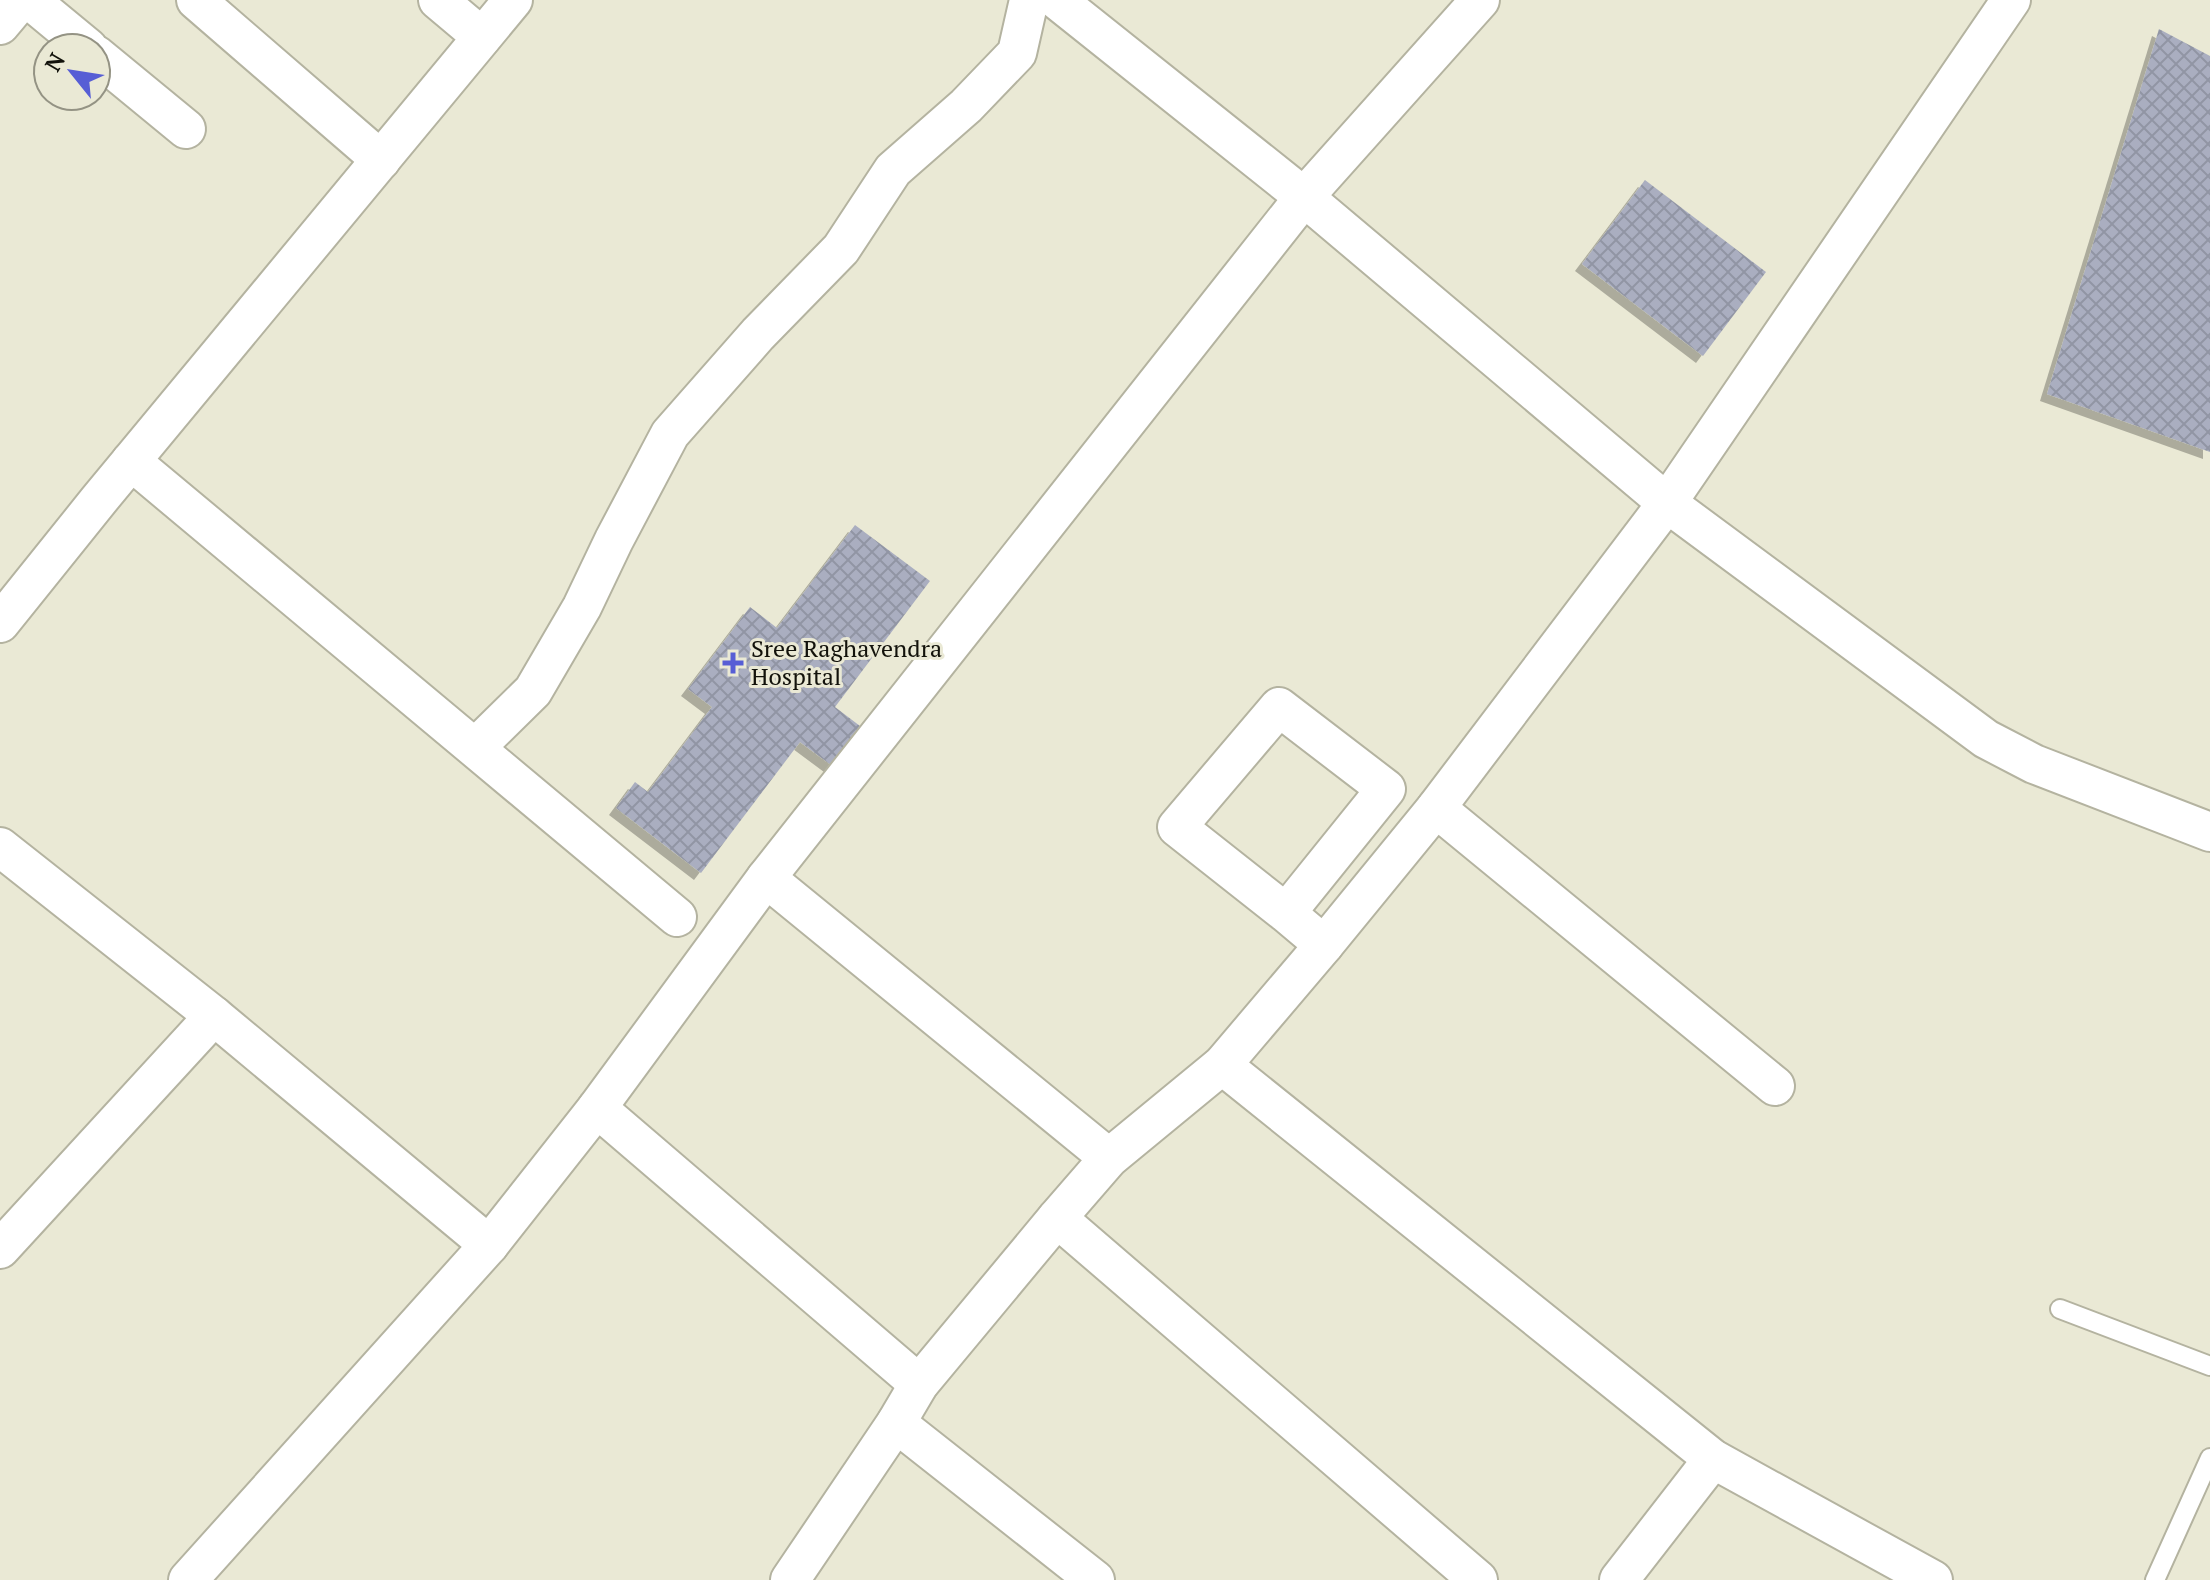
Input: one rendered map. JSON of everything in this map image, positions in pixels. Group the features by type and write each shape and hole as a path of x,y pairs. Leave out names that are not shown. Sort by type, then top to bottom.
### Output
{"street":[{"path":"0,25 21,0"},
{"path":"30,0 69,32"},
{"path":"196,0 381,160"},
{"path":"438,0 482,37"},
{"path":"3,613 513,0"},
{"path":"476,747 533,691 582,607 670,434 758,334 841,249 893,170 966,106 1017,53 1029,0"},
{"path":"1057,0 1304,197 1667,503 1986,739 2034,764 2210,832"},
{"path":"188,1580 489,1245 597,1108 766,878 1304,197 1480,0"},
{"path":"790,1580 919,1384 1057,1218 1109,1158 1222,1065 1436,808 1667,503 2011,0"},
{"path":"112,68 186,129"},
{"path":"131,461 677,917"},
{"path":"1286,913 1386,789 1279,707 1177,827 1324,945"},
{"path":"1436,808 1775,1086"},
{"path":"0,847 214,1016 489,1245"},
{"path":"766,878 1109,1158"},
{"path":"0,1249 214,1016"},
{"path":"1222,1065 1713,1459 1933,1580"},
{"path":"597,1108 919,1384"},
{"path":"1057,1218 1478,1580"},
{"path":"896,1423 1075,1574"},
{"path":"1619,1580 1713,1459"}],"lane":[{"path":"2060,1309 2210,1366"},
{"path":"2155,1580 2210,1458"}],"building":[{"path":"2159,29 2210,56 2210,452 2047,394"},
{"path":"1645,180 1766,272 1703,356 1582,264"},
{"path":"855,525 930,581 835,707 860,726 831,765 800,742 701,873 616,808 635,782 648,792 712,707 688,689 750,607 777,628"}],"place":[{"name":"Sree Raghavendra Hospital","path":"733,663"}]}
